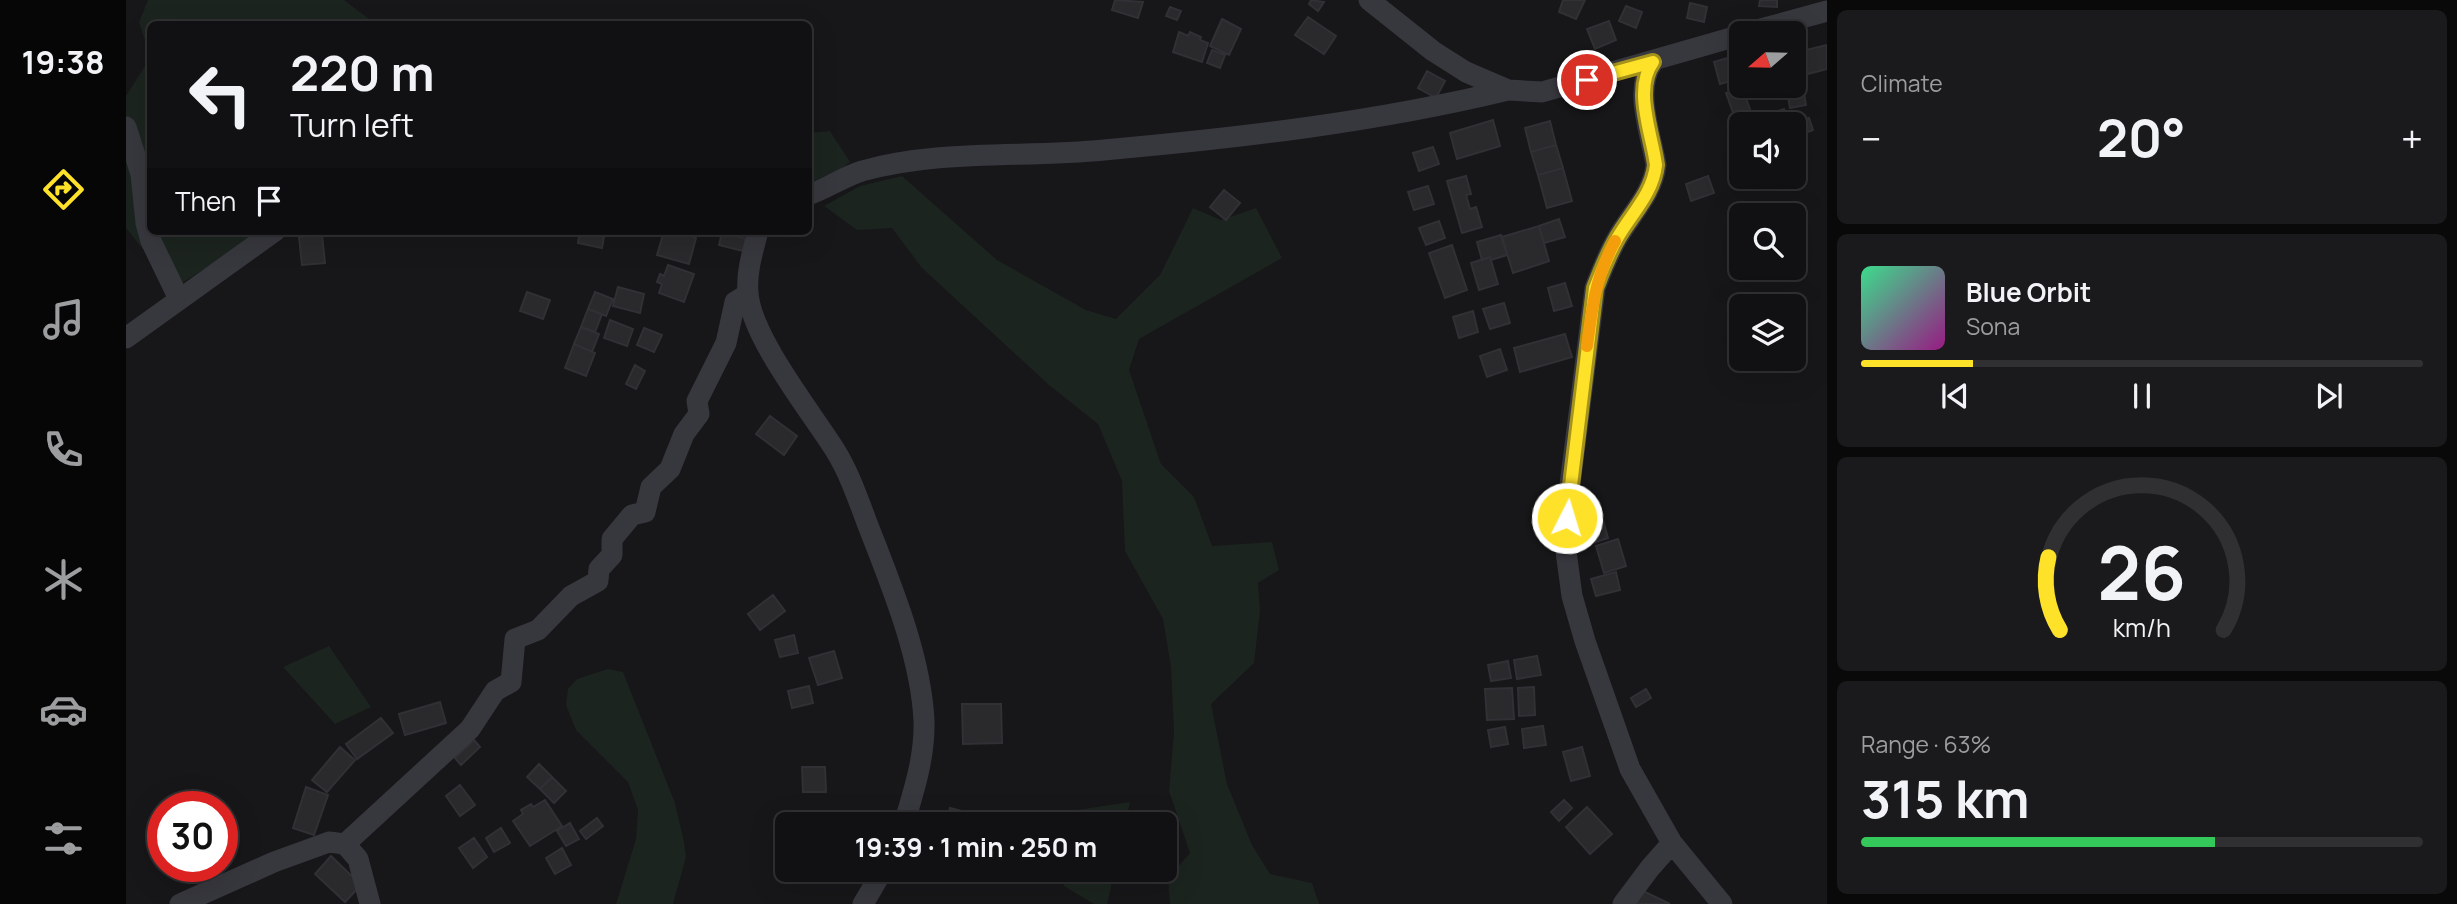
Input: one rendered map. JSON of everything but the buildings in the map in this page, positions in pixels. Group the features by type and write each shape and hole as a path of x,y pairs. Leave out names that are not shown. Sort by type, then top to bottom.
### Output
{"street":[{"path":"1369,0 1433,51 1466,72 1508,90"},
{"path":"1789,21 1827,10"},
{"path":"812,193 859,172 917,160 1102,150 1253,134 1443,106 1508,90 1542,92 1729,39"},
{"path":"1653,62 1646,71 1644,88 1656,165 1655,177 1605,260 1595,288 1565,544 1572,596 1630,769 1672,843 1722,904"},
{"path":"126,127 141,174 147,227"},
{"path":"149,235 179,299"},
{"path":"126,338 269,235"},
{"path":"757,235 750,259 748,295 755,320 795,392 836,451 888,579 917,670 924,720 923,755 907,812"},
{"path":"345,844 470,729 495,691 511,682 515,639 538,630 571,596 598,581 600,569 612,555 612,539 632,515 645,512 651,487 670,469 684,434 699,414 697,401 726,343 735,302 748,295"},
{"path":"180,904 329,842 345,844 358,859 370,904"},
{"path":"1623,904 1672,843"},
{"path":"863,904 876,882"}],"shaded area":[{"path":"148,0 344,0 372,21 147,21 147,46 139,22"},
{"path":"147,63 147,235 258,235 174,288 126,228 126,96"},
{"path":"830,131 850,162 812,182 812,133"},
{"path":"902,176 997,260 1086,310 1116,319 1160,275 1193,208 1221,220 1256,208 1282,258 1139,339 1129,370 1161,464 1194,497 1212,546 1272,542 1279,570 1258,583 1260,611 1254,663 1211,704 1227,784 1252,845 1270,874 1312,883 1319,904 1170,904 1168,882 1177,882 1177,868 1190,853 1169,791 1174,732 1171,667 1163,619 1125,551 1122,481 1098,424 1049,385 922,268 892,228 857,230 824,206 860,186"},
{"path":"329,646 371,707 335,724 283,667"},
{"path":"608,669 623,672 675,803 686,857 673,904 616,904 636,839 638,810 628,782 576,730 566,705 568,689 577,679"},
{"path":"1130,802 1128,812 1070,811"},
{"path":"1065,882 1112,882 1107,904 1094,904 1064,886"}],"slow traffic":[{"path":"1587,346 1595,288 1615,241"}],"route":[{"path":"1567,518 1595,288 1605,260 1655,177 1656,165 1644,88 1646,71 1653,62 1587,80"}]}
